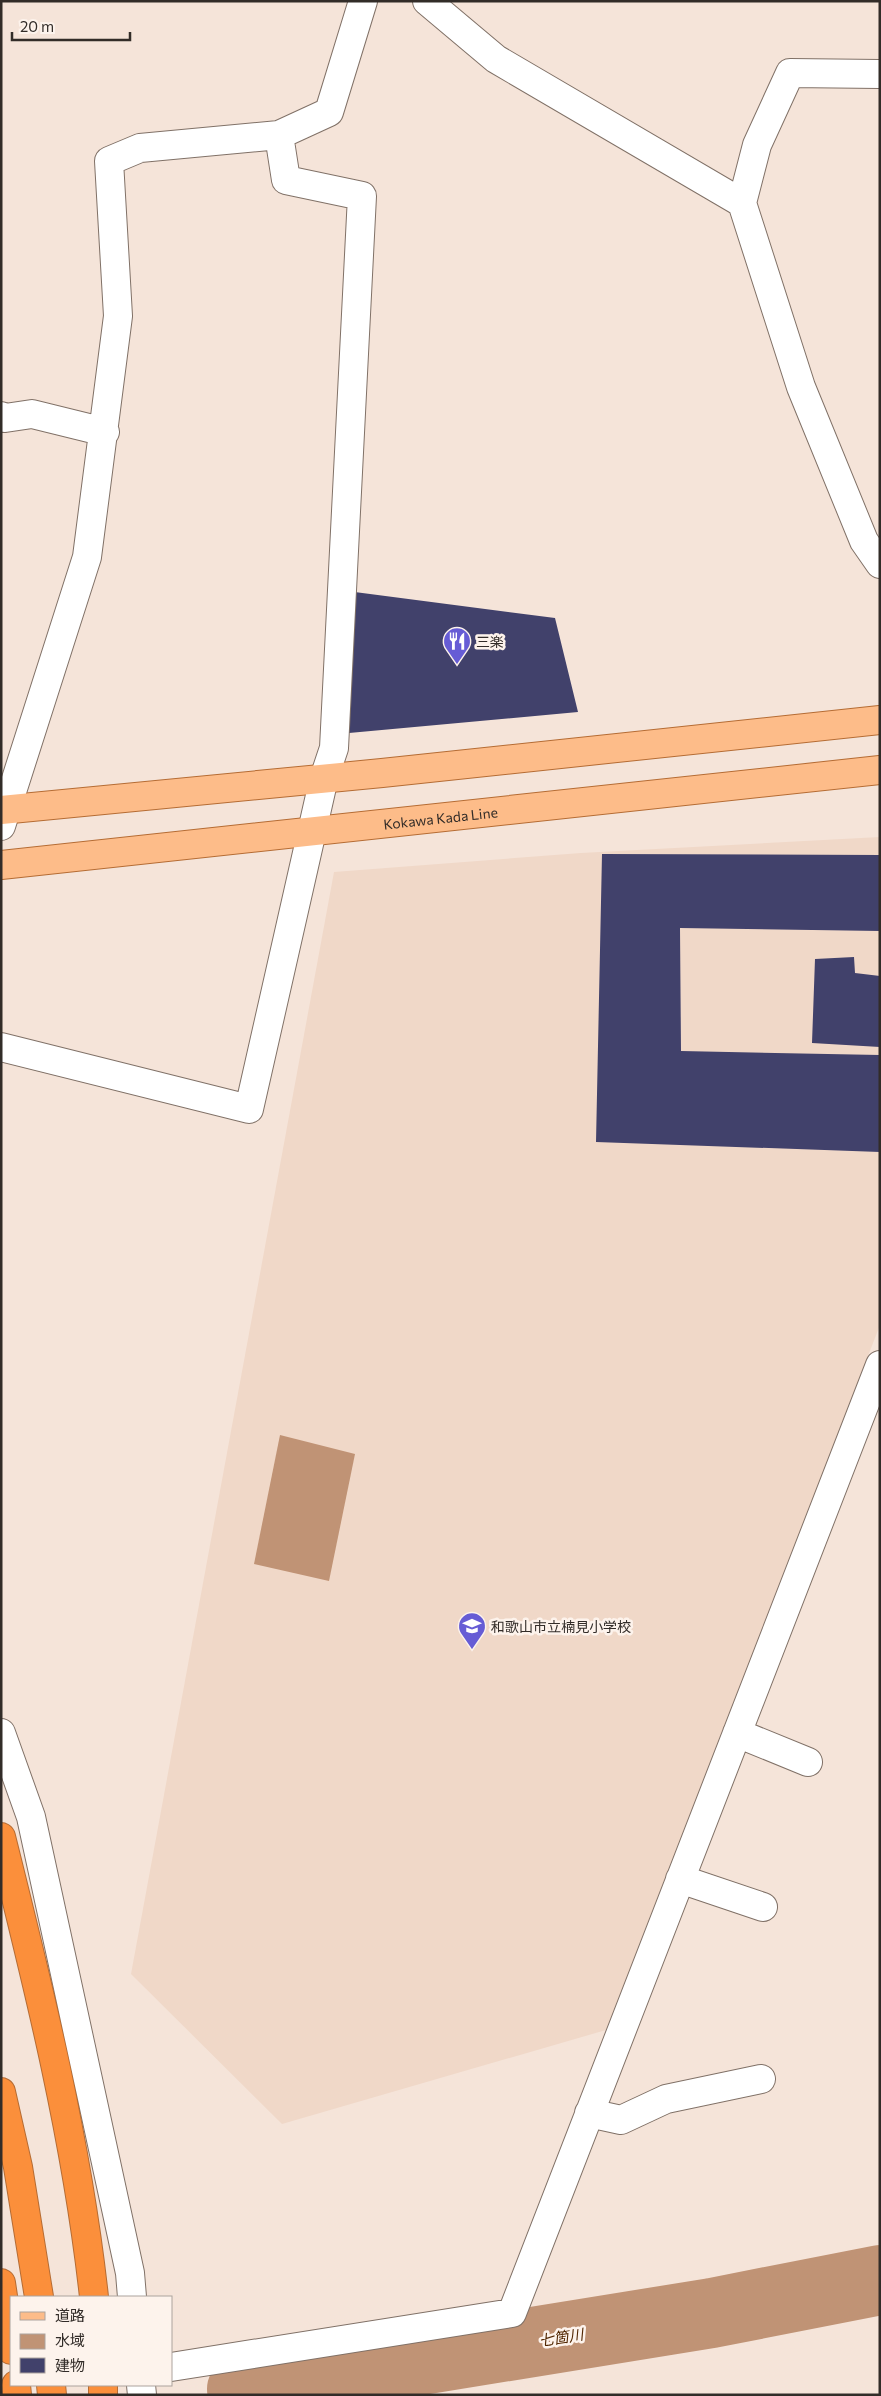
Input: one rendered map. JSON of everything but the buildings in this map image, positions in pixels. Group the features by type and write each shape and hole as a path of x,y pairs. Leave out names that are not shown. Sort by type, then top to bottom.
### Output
{"highway":[{"path":"1,1837 54,2051 88,2240 94,2296"},
{"path":"1,2092 18,2167 39,2296"},
{"path":"1,2283 10,2343"}],"main road":[{"path":"3,815 324,778 880,720"},
{"name":"Kokawa Kada Line","path":"1,865 880,770"}],"street":[{"path":"3,815 12,752 87,557 105,432 118,316 109,161 140,148 279,135 329,112 363,1"},
{"path":"427,1 496,59 742,203"},
{"path":"880,74 790,73 757,145 742,203 801,387 864,541 880,564"},
{"path":"1,1047 249,1109 324,778 334,748 362,196 286,180 279,135"},
{"path":"1,416 5,418 32,414 105,432"},
{"path":"172,2367 512,2313 880,1365"},
{"path":"1,1733 31,1817 130,2273 132,2296"},
{"path":"737,1733 808,1762"},
{"path":"680,1879 763,1907"},
{"path":"589,2113 622,2120 666,2099 760,2079"}],"shaded area":[{"name":"和歌山市立楠見小学校","path":"880,837 880,1325 606,2030 282,2124 131,1974 334,872 581,853"}],"water":[{"path":"280,1435 355,1454 329,1581 254,1564"}],"waterway":[{"name":"七箇川","path":"242,2389 712,2313 880,2280"}],"place":[{"name":"三楽","path":"457,665"},
{"name":"和歌山市立楠見小学校","path":"472,1650"}]}
